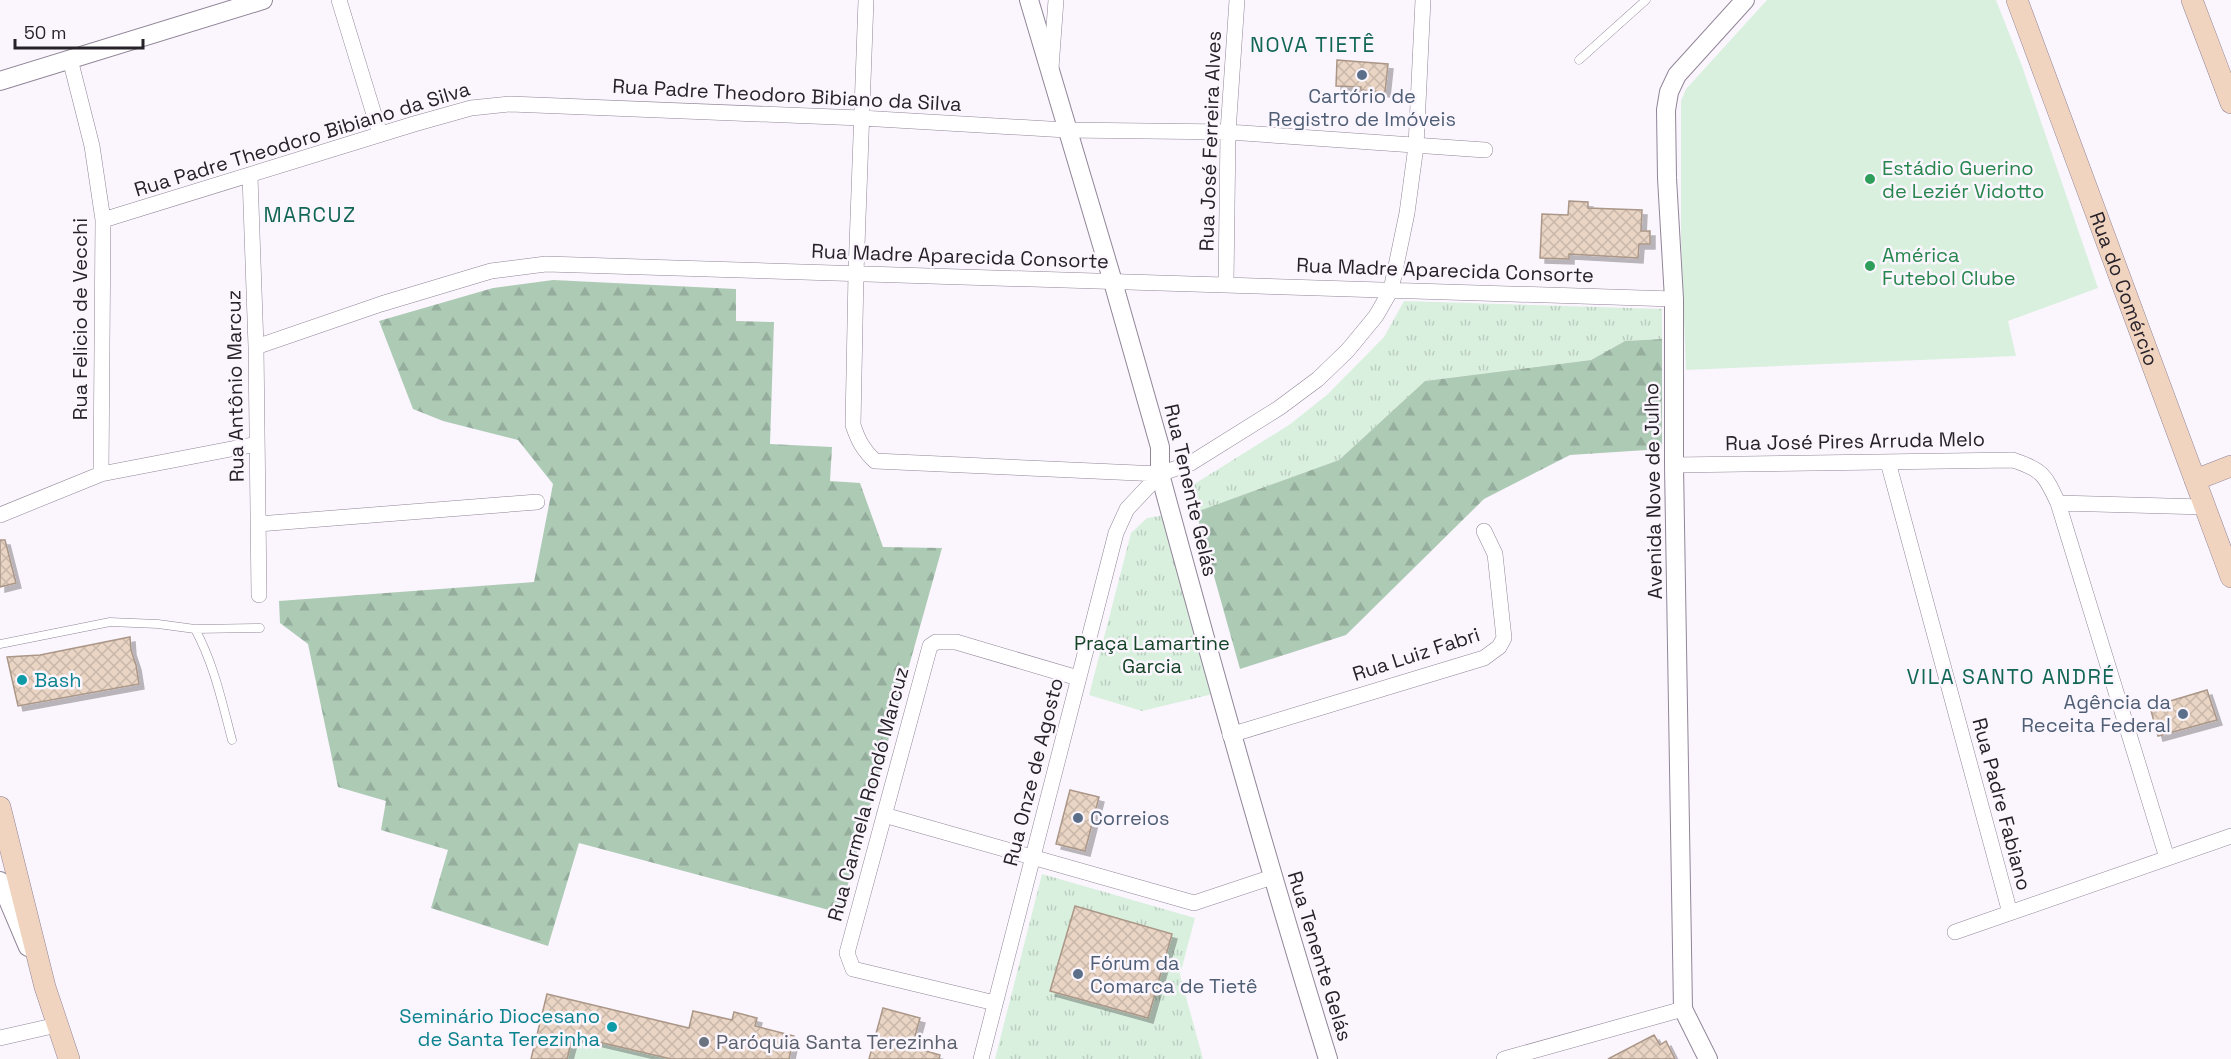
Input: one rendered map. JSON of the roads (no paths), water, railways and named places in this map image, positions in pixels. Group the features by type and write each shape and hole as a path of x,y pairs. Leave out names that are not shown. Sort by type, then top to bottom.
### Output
{"main road":[{"name":"Rua do Comércio","path":"2017,0 2231,577"},
{"path":"2192,0 2231,103"},
{"path":"2195,480 2231,466"},
{"path":"0,807 45,987 69,1059"}],"street":[{"path":"0,81 263,0"},
{"path":"339,0 380,134"},
{"path":"866,0 853,425 864,451 875,460 1160,474 1191,463 1280,408 1318,380 1376,316 1391,290 1407,213 1416,146 1423,0"},
{"name":"Rua Tenente Gelás","path":"1029,0 1160,447 1160,474 1230,735 1328,1059"},
{"path":"1051,74 1056,0"},
{"name":"Rua José Ferreira Alves","path":"1226,284 1228,132 1237,0"},
{"name":"Avenida Nove de Julho","path":"1683,1009 1674,465 1674,299 1667,177 1666,110 1669,92 1677,75 1745,0"},
{"name":"Rua Felicio de Vecchi","path":"70,59 92,146 103,220 101,474"},
{"name":"Rua Padre Theodoro Bibiano da Silva","path":"103,220 471,108 510,104 861,118 1066,130 1228,132 1485,150"},
{"name":"Rua Antônio Marcuz","path":"249,176 256,347 259,595"},
{"name":"Rua Madre Aparecida Consorte","path":"256,347 381,304 491,271 546,264 1674,299"},
{"path":"0,515 101,474 257,444"},
{"name":"Rua José Pires Arruda Melo","path":"1674,465 2013,460 2035,468 2047,481 2058,503"},
{"name":"Rua Padre Fabiano","path":"1888,462 2010,913"},
{"name":"Rua Onze de Agosto","path":"981,1059 1116,533 1127,509 1160,474"},
{"path":"258,524 537,502"},
{"path":"2167,858 2058,503 2205,507"},
{"name":"Rua Luiz Fabri","path":"1230,735 1484,658 1499,647 1504,638 1495,554 1484,531"},
{"name":"Rua Carmela Rondó Marcuz","path":"995,1004 853,969 847,953 930,646 936,642 956,642 1078,678"},
{"path":"884,815 1194,903 1272,877"},
{"path":"1955,932 2231,836"},
{"path":"0,881 45,987"},
{"path":"1504,1059 1683,1009 1708,1059"},
{"path":"0,1038 57,1025"}],"lane":[{"path":"1579,60 1646,0"},
{"path":"0,644 110,622 158,624 195,629 260,628"},
{"path":"195,629 213,667 231,740"}],"place":[{"name":"Cartório de Registro de Imóveis","path":"1362,75"},
{"name":"Estádio Guerino de Leziér Vidotto","path":"1870,179"},
{"name":"América Futebol Clube","path":"1870,266"},
{"name":"Bash","path":"22,680"},
{"name":"Agência da Receita Federal","path":"2183,714"},
{"name":"Correios","path":"1078,818"},
{"name":"Fórum da Comarca de Tietê","path":"1078,974"},
{"name":"Seminário Diocesano de Santa Terezinha","path":"612,1027"},
{"name":"Paróquia Santa Terezinha","path":"704,1042"}],"district":[{"name":"NOVA TIETÊ","path":"1313,45"},
{"name":"MARCUZ","path":"310,215"},
{"name":"VILA SANTO ANDRÉ","path":"2011,677"}],"park label":[{"name":"Praça Lamartine Garcia","path":"1152,654"}]}
